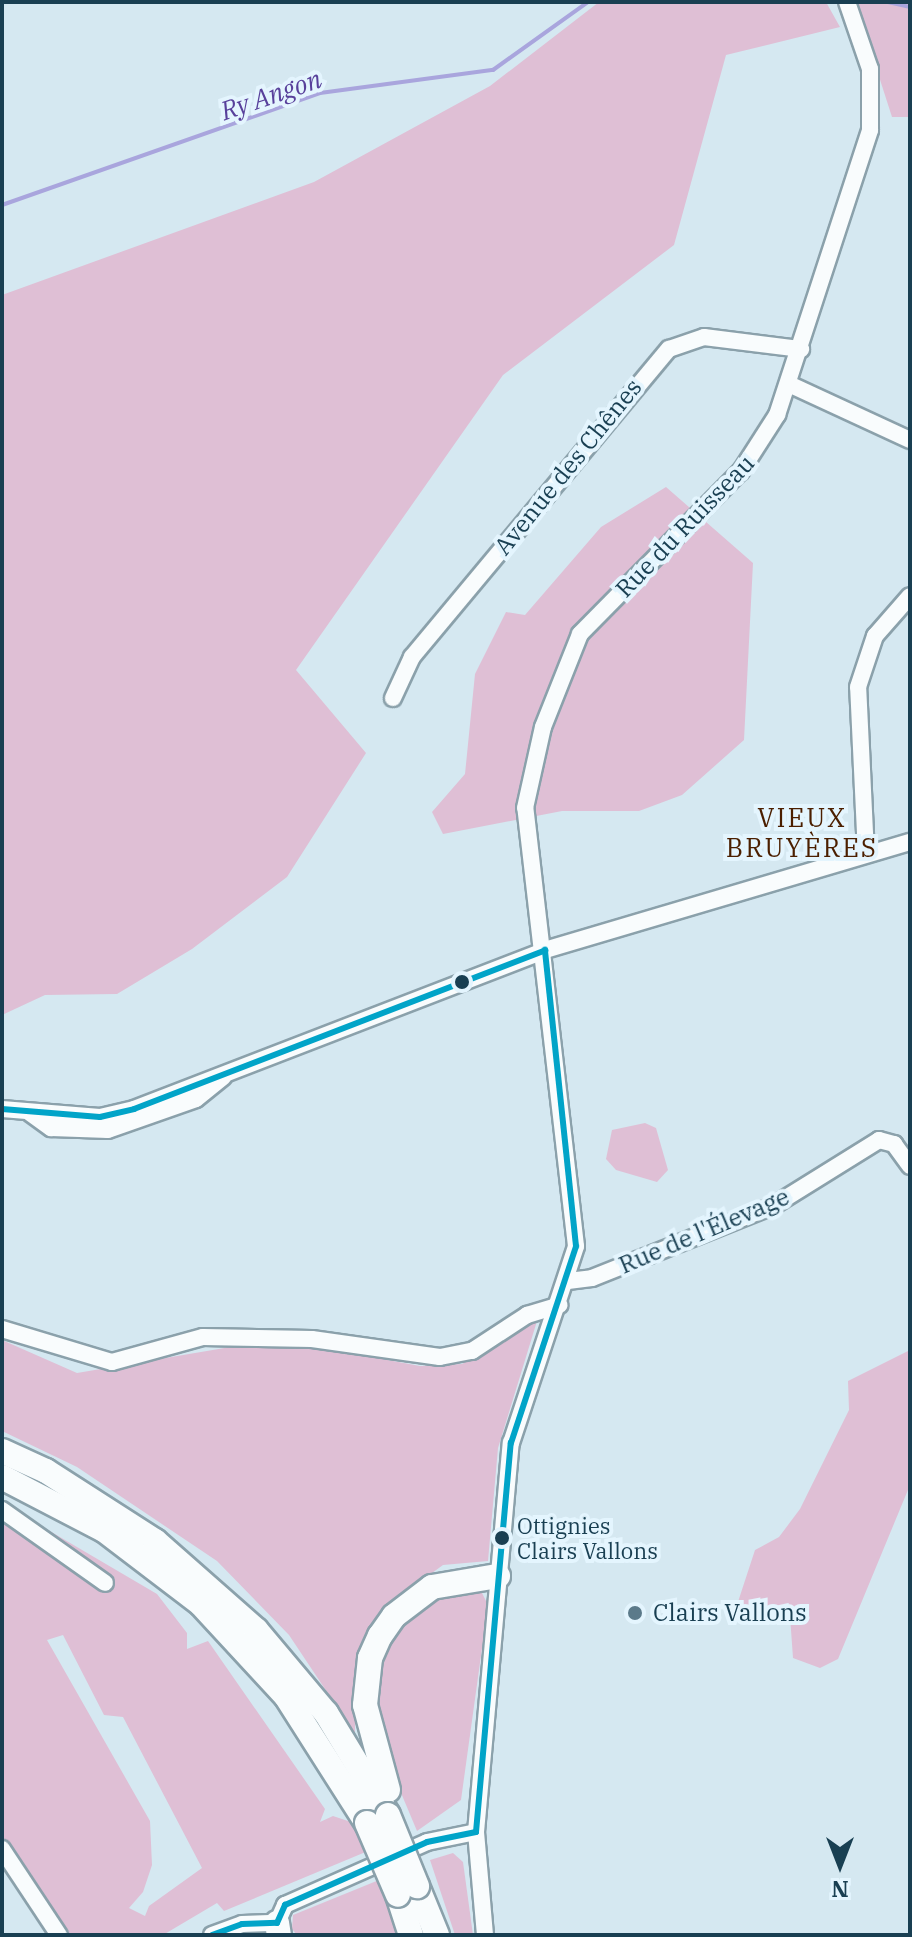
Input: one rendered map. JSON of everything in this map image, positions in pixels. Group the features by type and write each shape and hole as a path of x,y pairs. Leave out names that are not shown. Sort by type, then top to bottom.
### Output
{"highway":[{"path":"2,1451 46,1471 149,1549 299,1677 378,1819 408,1890 437,1935"},
{"path":"2,1477 149,1549"},
{"path":"378,1819 390,1796 365,1705 370,1658 380,1636 394,1616 432,1587 498,1576"},
{"path":"408,1890 411,1935"}],"street":[{"name":"Rue du Ruisseau","path":"485,1935 476,1832 511,1443 568,1281 575,1220 545,950 525,808 543,727 580,634 741,471 764,440 789,384 870,130 870,69 848,4"},
{"name":"Avenue des Chênes","path":"393,698 412,657 669,349 704,337 801,349"},
{"path":"789,384 910,440"},
{"path":"866,854 858,687 875,636 910,596"},
{"path":"2,1109 30,1113 111,1114 545,950 910,842"},
{"name":"Rue de l'Élevage","path":"568,1281 592,1278 773,1206 879,1140 894,1144 910,1166"},
{"path":"2,1329 112,1362 203,1337 312,1339 440,1357 472,1351 527,1315 559,1305"},
{"path":"2,1510 105,1583"},
{"path":"212,1935 242,1924 278,1929 285,1905 427,1842 476,1832"},
{"path":"2,1849 59,1935"}],"shaded area":[{"path":"599,2 826,2 840,27 726,55 674,245 503,375 296,670 366,753 287,877 192,949 117,994 45,995 2,1015 2,295 314,182 490,86"},
{"path":"855,2 910,2 910,117 892,117"},
{"path":"666,487 753,563 744,740 682,795 639,811 562,811 443,834 432,812 465,774 475,674 506,612 525,615 601,527"},
{"path":"645,1123 656,1128 668,1170 657,1182 616,1170 606,1159 612,1130"},
{"path":"541,1308 498,1448 488,1561 443,1565 402,1595 355,1687 355,1734 289,1635 217,1561 77,1467 2,1431 2,1340 77,1373 254,1343 312,1346 420,1366 462,1364 520,1329"},
{"path":"910,1350 910,1485 838,1659 820,1668 793,1658 790,1616 735,1611 755,1550 779,1537 800,1509 849,1410 848,1381"},
{"path":"2,1503 157,1594 187,1633 187,1649 208,1641 325,1809 320,1822 333,1816 354,1823 368,1851 224,1911 217,1903 163,1935 63,1935 2,1840","holes":["63,1635 104,1715 123,1717 202,1868 149,1906 145,1916 129,1908 143,1892 152,1865 150,1821 47,1640"]},
{"path":"442,1590 481,1591 488,1605 461,1800 417,1831 383,1750 374,1708 377,1670 398,1625"},
{"path":"453,1853 463,1862 473,1935 455,1935 430,1860"},
{"path":"379,1880 399,1935 297,1935 292,1929 293,1915"}],"waterway":[{"name":"Ry Angon","path":"2,205 320,93 493,70 588,2"},
{"name":"Ry Angon","path":"683,2 725,2"},
{"name":"Ry Angon","path":"888,2 910,7"}],"transit line":[{"path":"2,1109 100,1117 134,1109 545,950"},
{"path":"476,1832 511,1443 576,1246 545,950"},
{"path":"277,1923 285,1905 427,1842 476,1832"},
{"path":"212,1935 242,1924 277,1923"}],"place":[{"name":"Ottignies Clairs Vallons","path":"502,1538"},
{"name":"Clairs Vallons","path":"635,1613"}],"district":[{"name":"VIEUX BRUYÈRES","path":"802,833"}]}
